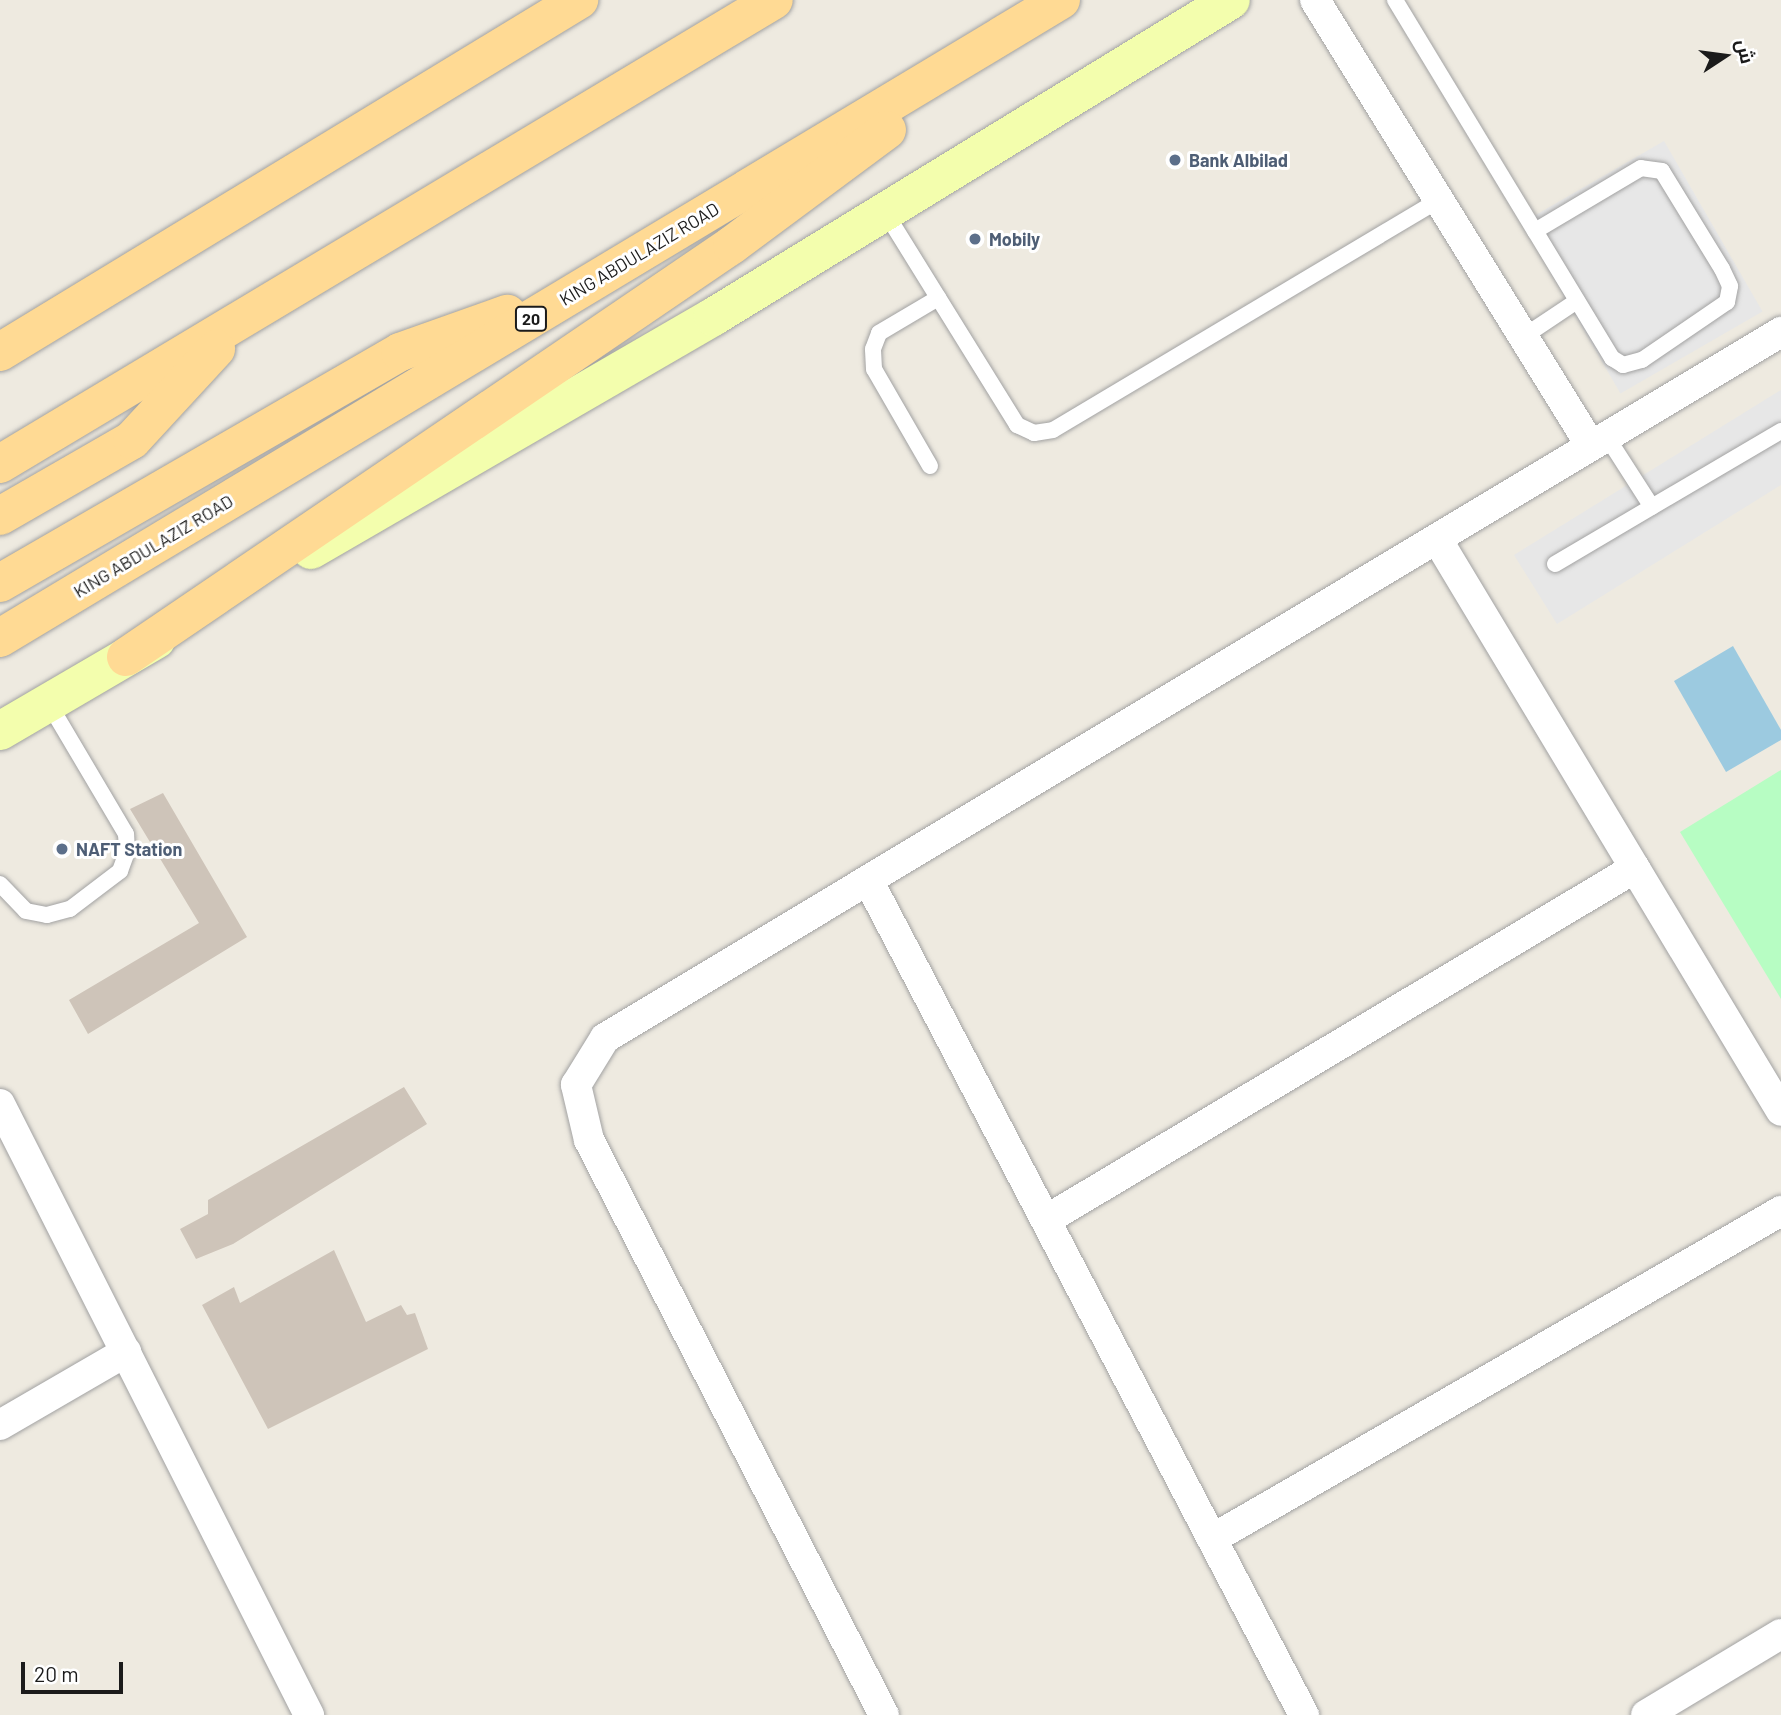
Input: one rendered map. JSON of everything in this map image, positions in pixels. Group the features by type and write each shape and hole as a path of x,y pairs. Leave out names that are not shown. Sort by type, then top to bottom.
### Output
{"main road":[{"path":"0,352 579,0"},
{"path":"0,464 774,0"},
{"path":"126,657 732,245 1062,0"},
{"name":"KING ABDULAZIZ ROAD","path":"0,638 1062,0"},
{"path":"0,731 713,317 1231,0"},
{"path":"0,583 400,352 580,289"},
{"path":"0,516 132,440 246,317"}],"street":[{"path":"1315,0 1523,337 1599,441"},
{"path":"884,1715 589,1140 576,1085 605,1038 1781,332"},
{"path":"1437,539 1781,1111"},
{"path":"1046,1220 1635,868"},
{"path":"868,880 1304,1715"},
{"path":"0,1104 309,1715"},
{"path":"1212,1539 1781,1211"},
{"path":"0,1425 126,1352"},
{"path":"1646,1715 1781,1634"}],"lane":[{"path":"1395,0 1577,301 1612,358 1623,365 1642,360 1727,302 1730,286 1723,269 1662,171 1641,167 1535,231"},
{"path":"885,212 1017,425 1034,433 1053,430 1439,200"},
{"path":"930,466 874,369 873,349 880,333 938,298"},
{"path":"1523,337 1577,301"},
{"path":"1555,564 1781,431"},
{"path":"1599,441 1652,507"},
{"path":"0,884 26,911 47,915 70,909 120,871 127,852 126,834 48,702"}],"green space":[{"path":"1781,770 1781,999 1680,832"}],"shaded area":[{"path":"1664,141 1762,312 1620,394 1522,223"},
{"path":"1781,390 1781,485 1557,624 1514,555"}],"water":[{"path":"1733,646 1781,730 1781,740 1726,772 1674,681"}],"building":[{"path":"163,793 247,937 88,1034 69,1000 199,923 130,809"},
{"path":"404,1087 427,1124 233,1244 196,1259 180,1229 208,1214 208,1200"},
{"path":"334,1250 366,1322 401,1305 407,1315 415,1313 428,1349 268,1429 202,1305 234,1287 240,1303"}],"place":[{"name":"Bank Albilad","path":"1175,160"},
{"name":"Mobily","path":"975,239"},
{"name":"NAFT Station","path":"62,849"}]}
